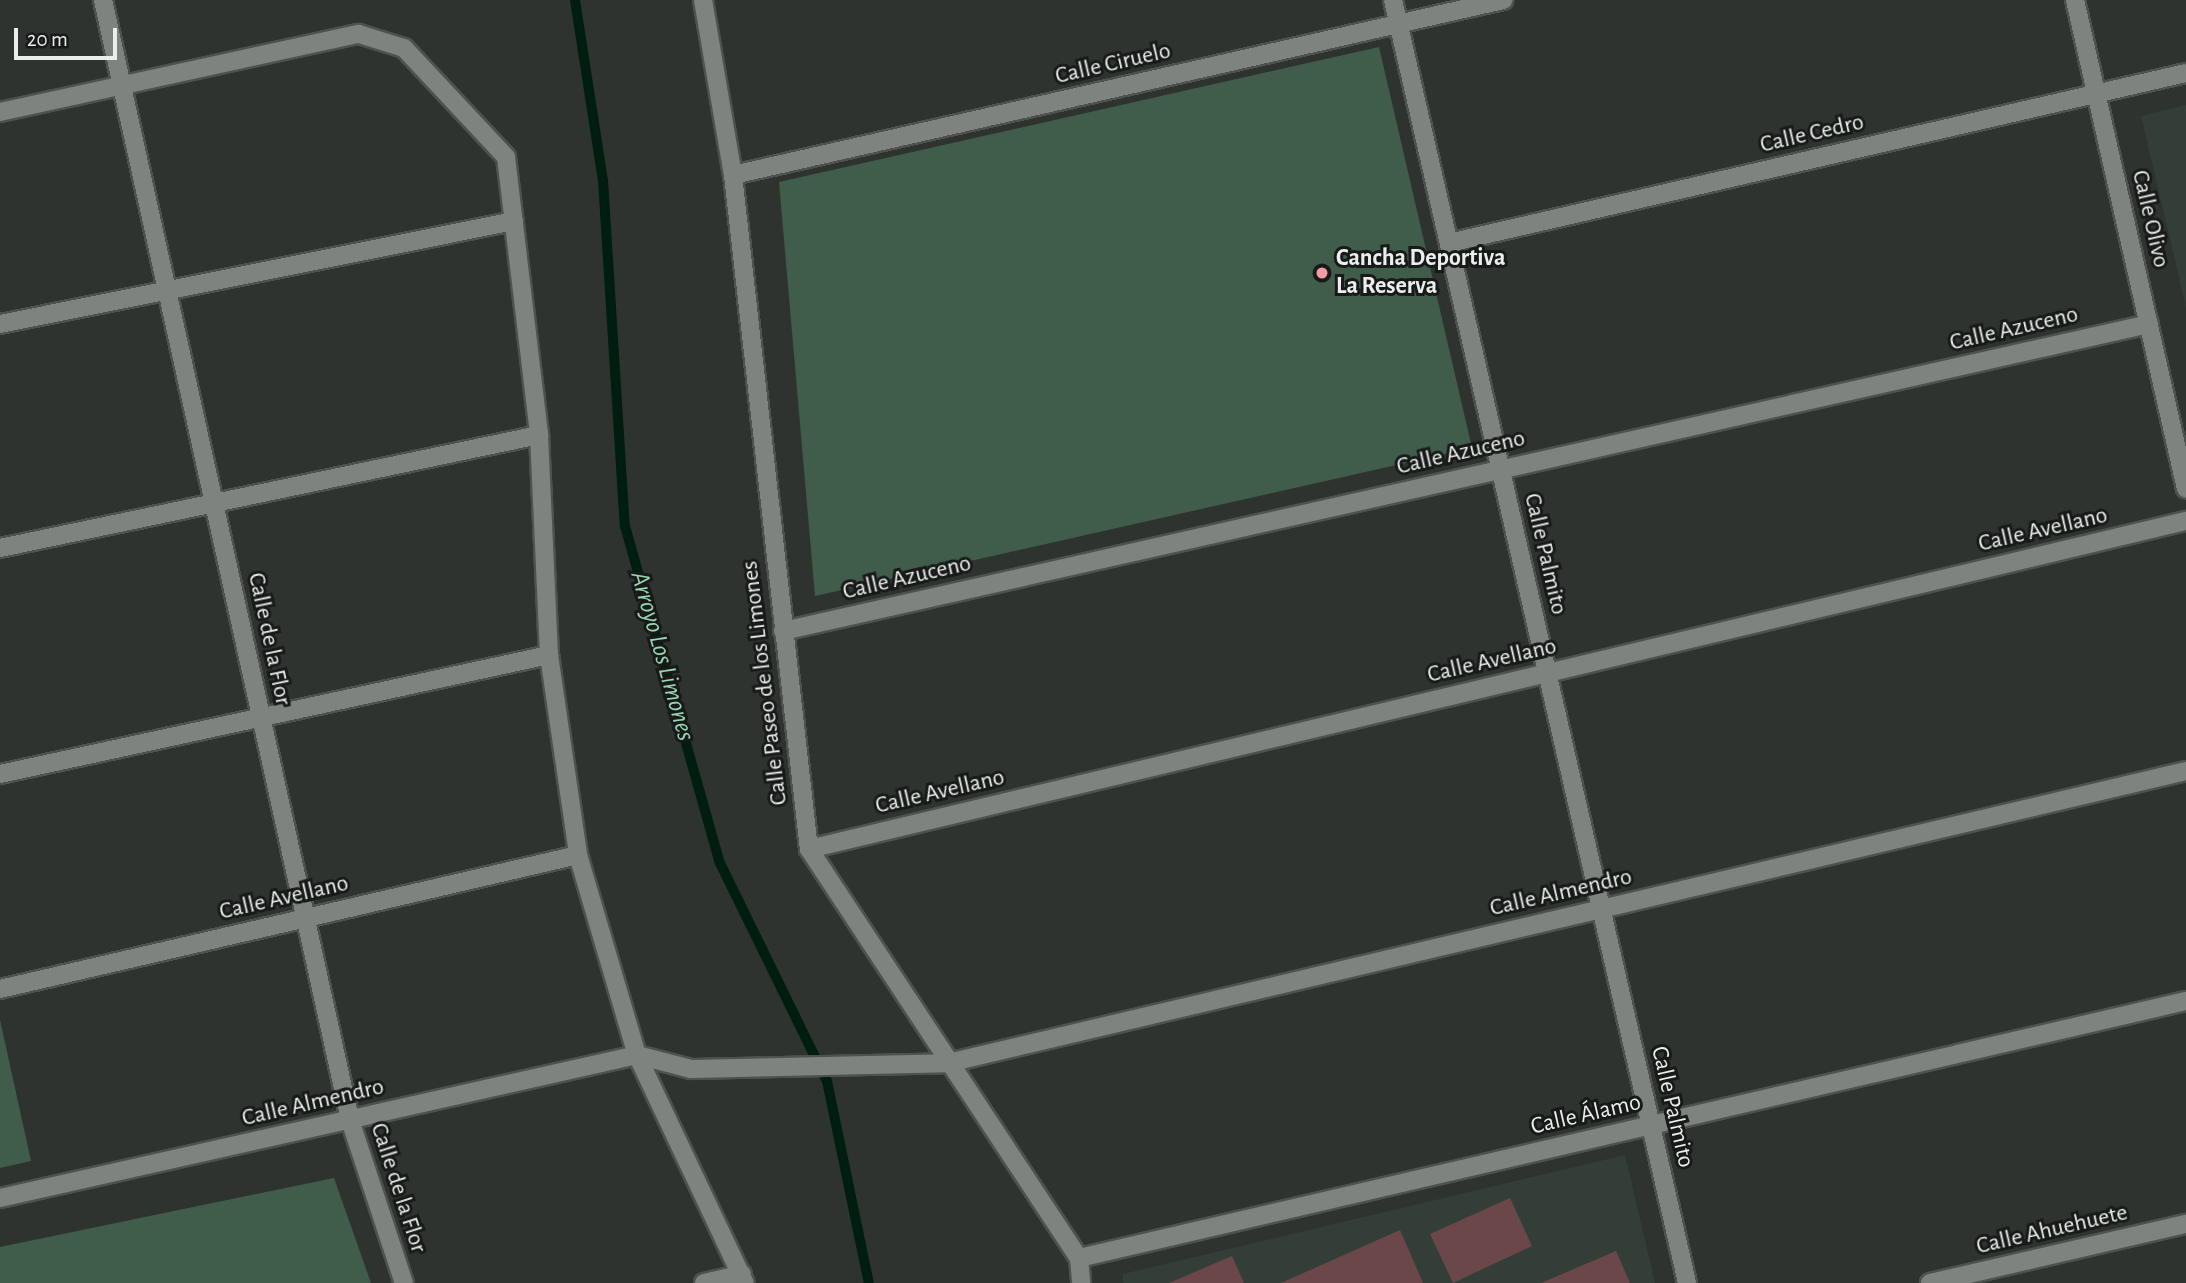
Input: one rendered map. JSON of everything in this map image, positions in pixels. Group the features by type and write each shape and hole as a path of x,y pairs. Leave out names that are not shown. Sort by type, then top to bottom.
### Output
{"street":[{"name":"Calle de la Flor","path":"103,0 350,1120 404,1283"},
{"name":"Calle Paseo de los Limones","path":"703,0 733,175 809,849 1079,1258 1081,1283"},
{"name":"Calle Palmito","path":"1394,0 1687,1283"},
{"name":"Calle Ciruelo","path":"733,175 1503,0"},
{"name":"Calle Olivo","path":"2075,0 2186,489"},
{"path":"0,112 359,34 404,48 506,157 539,435 549,654 578,855 637,1055 743,1278 704,1283"},
{"name":"Calle Cedro","path":"1449,243 2186,73"},
{"path":"0,324 514,221"},
{"name":"Calle Azuceno","path":"783,631 2149,324"},
{"path":"0,548 539,435"},
{"name":"Calle Avellano","path":"809,849 2186,521"},
{"path":"0,774 549,654"},
{"name":"Calle Almendro","path":"0,1198 637,1055 691,1069 948,1063 2186,771"},
{"name":"Calle Avellano","path":"0,989 578,855"},
{"name":"Calle Álamo","path":"1079,1258 2186,1000"},
{"name":"Calle Ahuehuete","path":"1930,1283 2186,1224"}],"shaded area":[{"path":"2186,105 2186,307 2141,116"},
{"path":"1625,1155 1655,1283 1123,1283 1123,1274"}],"green space":[{"path":"1379,47 1472,448 815,596 779,182"},
{"path":"0,1020 31,1161 0,1168"},
{"path":"334,1178 371,1283 0,1283 0,1247"}],"building":[{"path":"1510,1198 1532,1246 1453,1283 1430,1234"},
{"path":"1400,1230 1423,1283 1281,1283"},
{"path":"1616,1251 1630,1283 1541,1283"},
{"path":"1232,1256 1244,1283 1169,1283"}],"waterway":[{"name":"Arroyo Los Limones","path":"575,0 603,180 625,526 720,863 827,1081 869,1283"}],"place":[{"name":"Cancha Deportiva La Reserva","path":"1322,273"}]}
